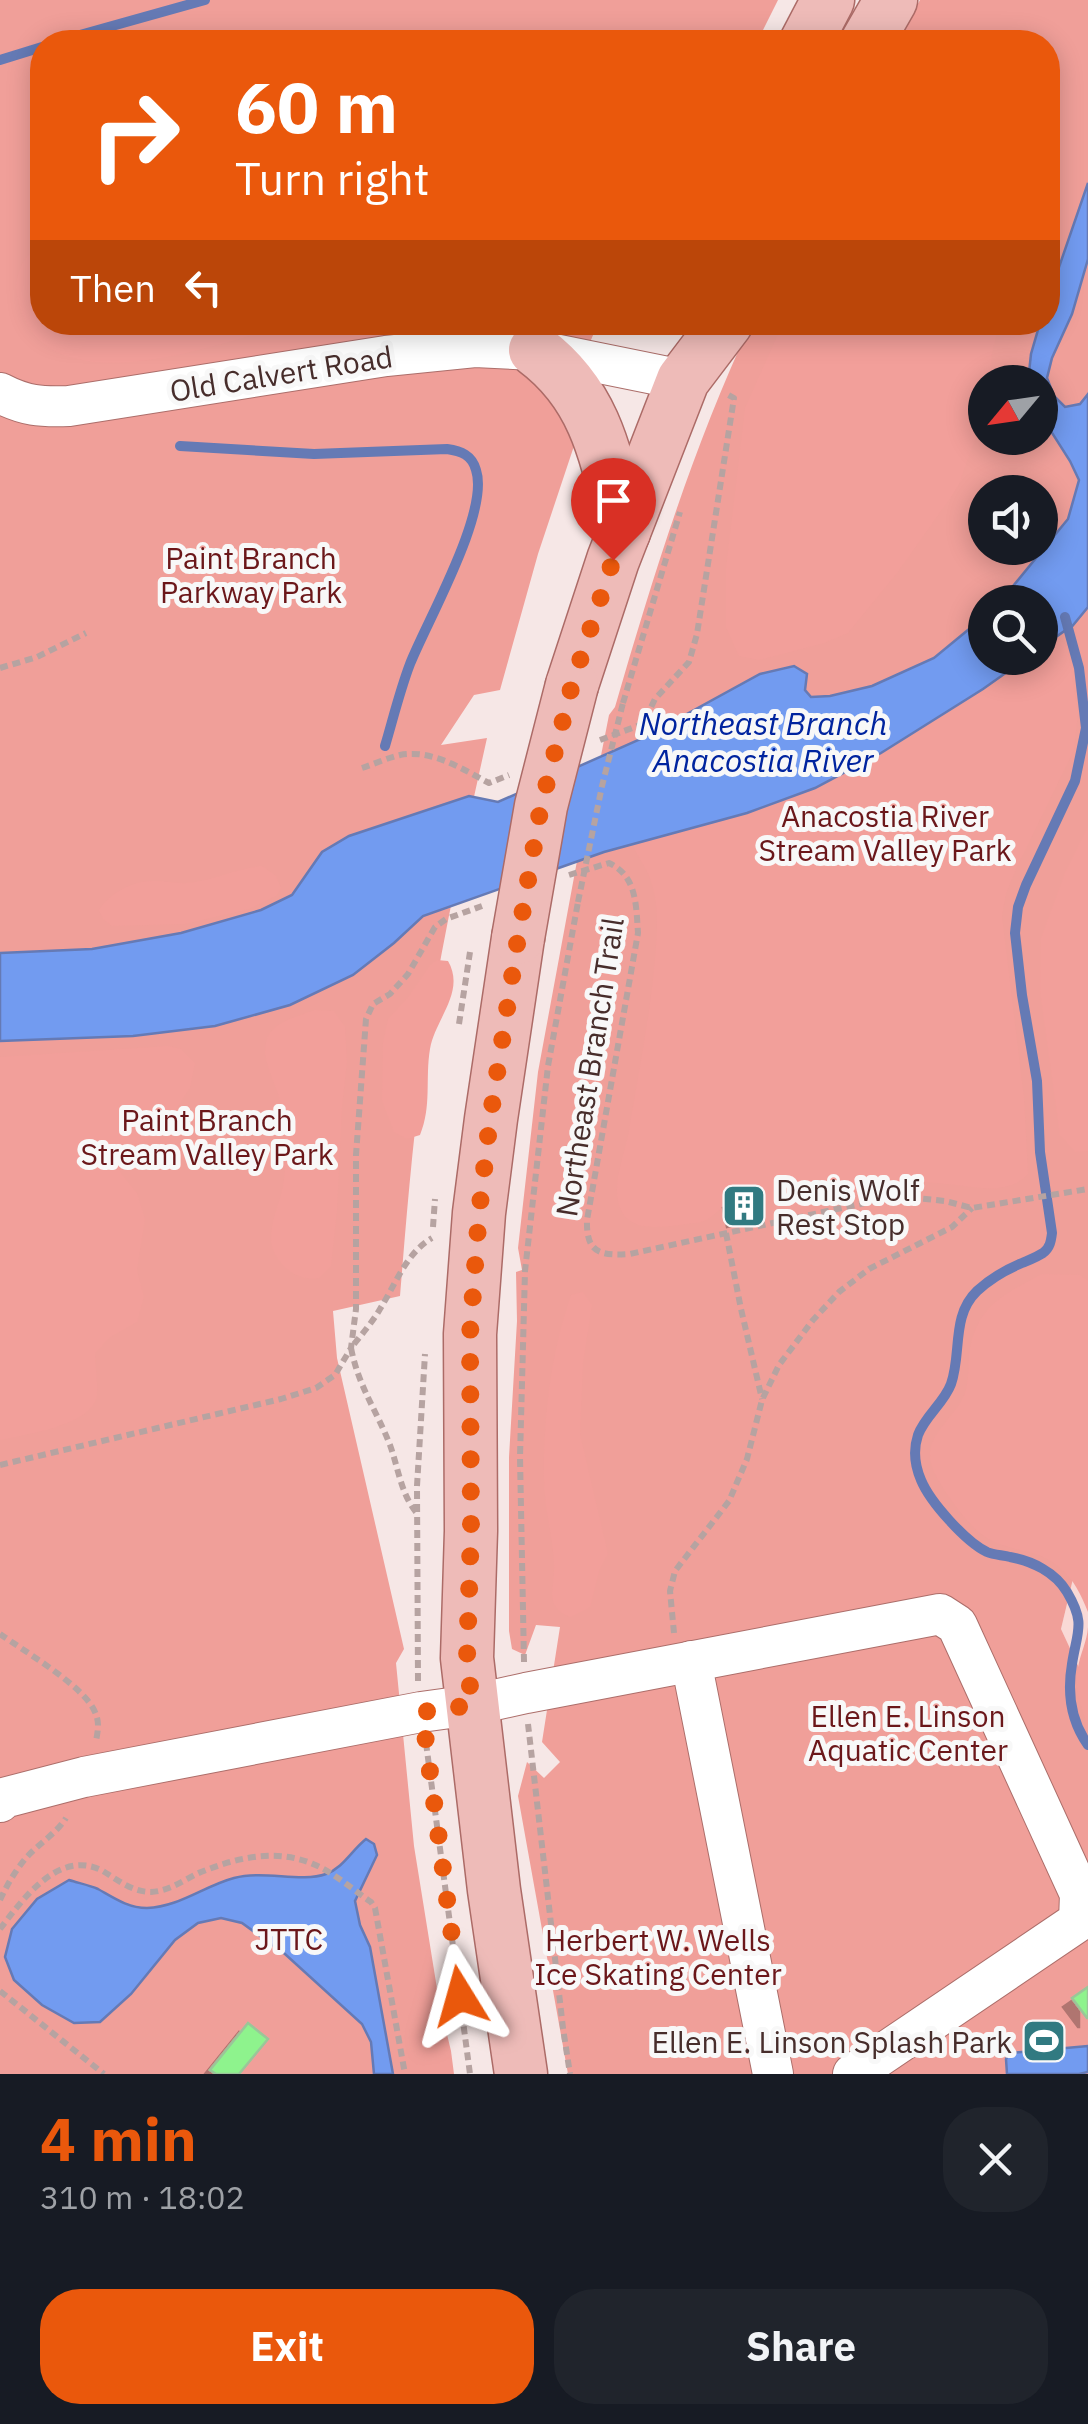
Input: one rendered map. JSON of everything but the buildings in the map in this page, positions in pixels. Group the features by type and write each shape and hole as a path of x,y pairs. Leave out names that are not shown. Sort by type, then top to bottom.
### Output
{"main road":[{"path":"812,30 828,0"},
{"path":"874,30 890,0"},
{"path":"681,335 700,395"},
{"path":"521,2074 494,1890 447,1709 467,1658 470,1334 479,1213 490,1119 541,806 572,685 624,532 700,395 722,335"},
{"path":"535,350 559,371 598,431 624,532"}],"street":[{"name":"Old Calvert Road","path":"0,393 22,404 69,406 439,349 475,347 535,350 700,395"},
{"path":"0,1802 42,1786 84,1777 940,1614 957,1625 1080,1894 1079,1921 853,2074"},
{"path":"686,1662 773,2074"}],"path":[{"path":"570,2074 530,1750 522,1629 520,1476 526,1270 548,1066 578,902 602,786 686,494"},
{"path":"0,668 37,657 86,633"},
{"name":"Northeast Branch Trail","path":"619,868 630,879 636,899 638,933 587,1220 587,1236 594,1249 608,1256 630,1254 897,1196 972,1208 1088,1189"},
{"path":"417,1512 407,1498 384,1429 365,1396 351,1348 356,1309 356,1155 366,1019 373,1004 390,994 408,974 430,936"},
{"name":"Northeast Branch Trail","path":"686,1662 671,1616 670,1591 675,1571 729,1502 762,1400 780,1365 839,1292 869,1269 952,1227 972,1208"},
{"path":"726,1233 762,1400"},
{"path":"0,1465 316,1388 334,1375 409,1260 423,1242 432,1238 431,1257"},
{"path":"425,1352 417,1512 416,1672 447,1709 470,2074"},
{"path":"0,1634 86,1699 99,1724 74,1805 62,1824 28,1856 0,1900"},
{"path":"0,1929 46,1878 78,1864 93,1867 138,1890 153,1892 253,1856 316,1864 370,1902 378,1917 405,2074"},
{"path":"0,1990 104,2074"}],"shaded area":[{"path":"1088,1516 1088,1687 1061,1629"}],"green space":[{"path":"0,0 778,0 763,30 30,30 30,335 593,335 560,415 575,443 538,554 500,690 474,695 441,745 487,738 427,1038 400,1296 333,1311 337,1358 404,1649 396,1663 414,1846 454,2074 0,2074"},
{"path":"920,0 1088,0 1088,1516 1061,1629 1088,1687 1088,2074 568,2074 518,1796 527,1762 544,1778 560,1762 542,1742 560,1627 536,1625 525,1655 512,1649 509,1457 516,1272 522,1270 518,1248 538,1072 577,861 581,857 609,715 615,707 692,464 746,335 1060,335 1060,30 904,30"},
{"path":"30,253 30,326 17,295 22,265"},
{"path":"37,335 252,335 179,355 135,362 94,362 59,353"},
{"path":"778,335 997,335 991,365 968,365 969,455 958,487 897,573 848,633 759,660 739,656 726,627 726,568 745,408"},
{"name":"Anacostia River Stream Valley Park","path":"1059,639 1067,646 1078,714 1074,750 1017,867 1002,916 1024,1098 1028,1174 1000,1188 881,1182 777,1201 759,1200 752,1192 729,1198 714,1215 700,1222 657,1227 630,1221 619,1205 617,1187 646,1028 657,925 653,887 632,839 982,675 1058,675"},
{"path":"1088,826 1088,1151 1075,1152 1060,1135 1040,991 1041,938 1065,873"},
{"path":"262,866 276,876 281,888 276,896 249,909 185,924 112,926 99,910 115,893 137,883 193,882"},
{"path":"437,960 448,961 453,972 452,995 430,1049 424,1124 420,1135 407,1139 394,1132 382,1101 383,1043 388,1019"},
{"path":"315,1010 334,1011 345,1027 347,1062 331,1266 319,1278 312,1279 288,1270 272,1246 272,1229 284,1181 286,1135 265,1049 273,1029"},
{"path":"168,1046 181,1049 195,1063 190,1088 166,1125 146,1140 123,1149 116,1160 137,1193 145,1219 137,1270 144,1297 137,1322 109,1338 95,1354 97,1392 89,1410 52,1428 0,1440 0,1057"},
{"path":"1042,1274 1080,1275 1088,1281 1088,1612 1073,1582 1059,1567 1038,1555 993,1541 971,1524 941,1484 930,1458 935,1437 965,1393 969,1354 978,1324 1004,1296"},
{"path":"583,1292 592,1305 583,1363 580,1434 608,1554 599,1571 590,1607 570,1617 556,1608 552,1596 554,1565 544,1490 544,1456 558,1339 571,1295"},
{"path":"1088,1627 1088,1726 1077,1683"}],"water":[{"path":"1088,183 1088,259 1072,314 1050,365 1030,365 1037,335 1060,335 1060,264"},
{"path":"1088,394 1088,607 1070,629 1058,636 1058,585 1014,585 1030,565 1058,565 1058,531 1068,519 1079,480 1058,442 1058,400 1065,407 1080,404"},
{"name":"Northeast Branch Anacostia River","path":"968,630 968,675 1003,675 881,753 815,788 747,813 604,852 423,916 353,975 290,1005 215,1026 133,1036 0,1041 0,953 92,949 181,933 261,910 292,895 322,852 349,836 469,796 498,802 643,738 760,674 794,666 807,674 805,690 811,697 830,696 872,686 934,658"},
{"path":"366,1839 374,1844 377,1855 355,1901 370,1947 393,2074 374,2074 371,2042 362,2024 285,1954 242,1923 221,1918 198,1923 175,1940 131,1994 100,2022 74,2023 42,2005 14,1980 5,1957 12,1929 37,1899 69,1880 134,1906 159,1907 234,1878 326,1874"},
{"path":"1088,2046 1088,2072 1007,2074 1006,2059 1010,2053"}],"waterway":[{"path":"98,30 205,0"},
{"path":"0,60 30,51"},
{"path":"180,446 314,454 447,449 472,461 478,489 466,539 410,664 385,746"},
{"path":"1065,617 1079,668 1086,728 1075,781 1026,885 1015,933 1037,1081 1040,1152 1051,1239 1043,1253 993,1278 969,1301 960,1323 951,1384 921,1428 915,1452 926,1489 959,1531 987,1552 1042,1568 1067,1592 1078,1620 1070,1696 1088,1745"}],"place":[{"name":"Denis Wolf Rest Stop","path":"744,1206"},
{"name":"Ellen E. Linson Splash Park","path":"1044,2041"}],"route":[{"path":"460,1996 422,1712 472,1705 467,1658 470,1334 490,1119 541,806 572,685 613,560"}],"park label":[{"name":"Paint Branch Parkway Park","path":"251,574"},
{"name":"Paint Branch Stream Valley Park","path":"207,1136"},
{"name":"Ellen E. Linson Aquatic Center","path":"908,1732"},
{"name":"JTTC","path":"289,1938"},
{"name":"Herbert W. Wells Ice Skating Center","path":"658,1956"}]}
